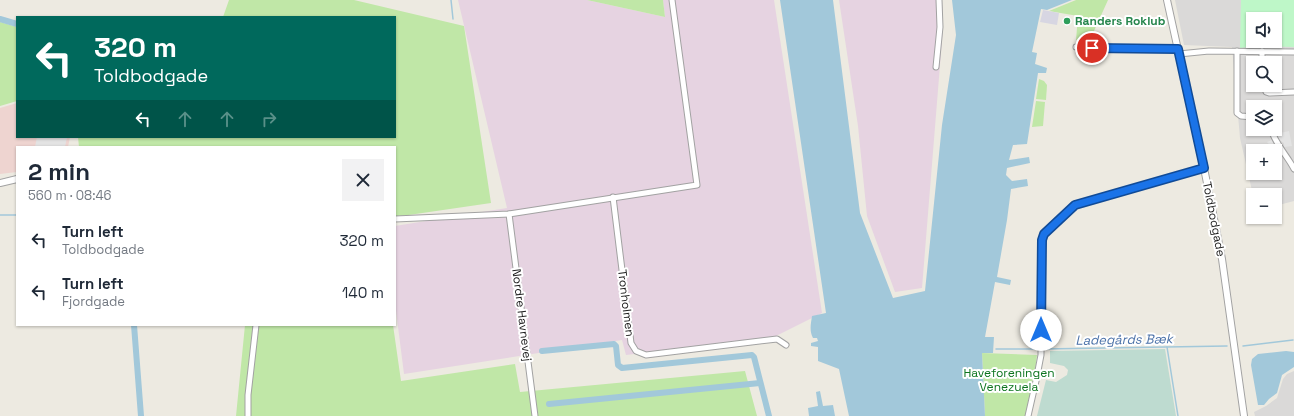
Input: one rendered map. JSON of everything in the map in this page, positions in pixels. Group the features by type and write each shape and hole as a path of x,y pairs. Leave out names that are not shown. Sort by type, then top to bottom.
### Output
{"street":[{"path":"396,220 509,214 698,185 672,0"},
{"path":"936,67 940,27 939,0"},
{"name":"Toldbodgade","path":"1167,0 1204,168 1222,259 1244,416"},
{"path":"1076,47 1178,52 1294,52"},
{"path":"1237,51 1237,113 1241,116 1246,116"},
{"path":"1262,51 1262,56"},
{"path":"1266,92 1269,94 1294,92"},
{"path":"1274,136 1276,142 1287,155 1294,169"},
{"path":"1028,416 1041,355 1042,240 1044,234 1075,205 1204,168"},
{"path":"0,183 16,179"},
{"name":"Tronholmen","path":"613,197 631,343 636,351 646,355 777,339 786,345"},
{"name":"Nordre Havnevej","path":"509,214 535,416"},
{"path":"248,416 248,395 256,326"}],"shaded area":[{"path":"458,0 587,0 665,17 663,0 774,0 822,313 774,337 626,355 622,340 404,374 396,311 396,226 507,208"},
{"path":"839,0 942,0 943,28 922,288 895,292 867,216 858,126"},
{"path":"1175,0 1294,0 1294,201 1282,204 1282,188 1251,188 1250,180 1282,180 1282,144 1246,144 1246,164 1240,138 1232,47 1184,45"},
{"path":"1043,10 1059,13 1057,25 1040,22"},
{"path":"16,103 16,138 70,138 68,146 16,146 16,172 0,174 0,108"},
{"path":"1289,131 1292,146 1284,147 1284,143 1277,138 1276,136 1282,136 1282,133"},
{"path":"37,138 67,138 65,146 35,146"},
{"path":"1272,140 1275,144 1269,144 1267,142"},
{"path":"1294,371 1294,416 1255,416 1254,412 1277,398 1283,379 1287,374"}],"green space":[{"path":"229,0 354,0 464,26 491,203 396,217 396,146 79,146 78,138 396,138 396,16 223,16"},
{"path":"587,0 663,0 665,17"},
{"path":"1076,0 1108,0 1089,42 1076,40 1078,16 1049,11"},
{"path":"1241,0 1294,0 1294,47 1282,47 1282,12 1246,12 1246,47 1240,48"},
{"path":"0,22 16,27 16,101 0,106"},
{"path":"1039,79 1044,81 1047,85 1046,100 1036,99"},
{"path":"1036,101 1045,102 1043,126 1032,127"},
{"path":"245,326 393,326 401,381 515,364 520,392 745,371 757,416 236,416"},
{"path":"1165,349 1176,416 1037,416 1046,380 1056,382 1067,375 1068,370 1064,366 1050,363 1050,351"},
{"name":"Haveforeningen Venezuela","path":"982,353 1037,355 1030,416 985,416"}],"water":[{"path":"780,0 833,0 860,213 893,298 925,291 942,125 956,35 952,0 1072,0 1047,10 1041,9 1032,52 1037,53 1035,64 1047,68 1046,73 1038,73 1027,144 1013,145 1009,160 1029,157 1030,163 1007,168 1006,175 1012,181 1027,179 1028,186 1011,189 997,277 1011,280 1010,285 995,282 985,337 994,337 993,353 982,353 985,416 849,416 839,369 818,361 818,347 811,346 811,343 818,341 817,338 813,338 811,333 812,316 826,313"},
{"path":"1286,351 1294,352 1294,367 1282,375 1277,393 1264,405 1258,405 1251,365 1252,359 1258,354"},
{"path":"820,391 823,406 833,405 835,416 809,416 808,408 818,406 816,392"}],"waterway":[{"path":"451,0 453,19"},
{"path":"0,19 16,24"},
{"path":"0,215 16,215"},
{"path":"134,326 141,416"},
{"name":"Ladegårds Bæk","path":"1243,346 1293,340"},
{"path":"542,351 614,344 616,346 618,365 622,368 752,355 754,357 769,416"},
{"name":"Ladegårds Bæk","path":"1043,349 1227,346"},
{"path":"1167,347 1178,416"},
{"name":"Ladegårds Bæk","path":"996,349 1039,349"},
{"path":"549,404 760,383"}],"place":[{"name":"Randers Roklub","path":"1067,21"}],"route":[{"path":"1041,330 1042,240 1044,234 1075,205 1204,168 1178,49 1092,48"}]}
